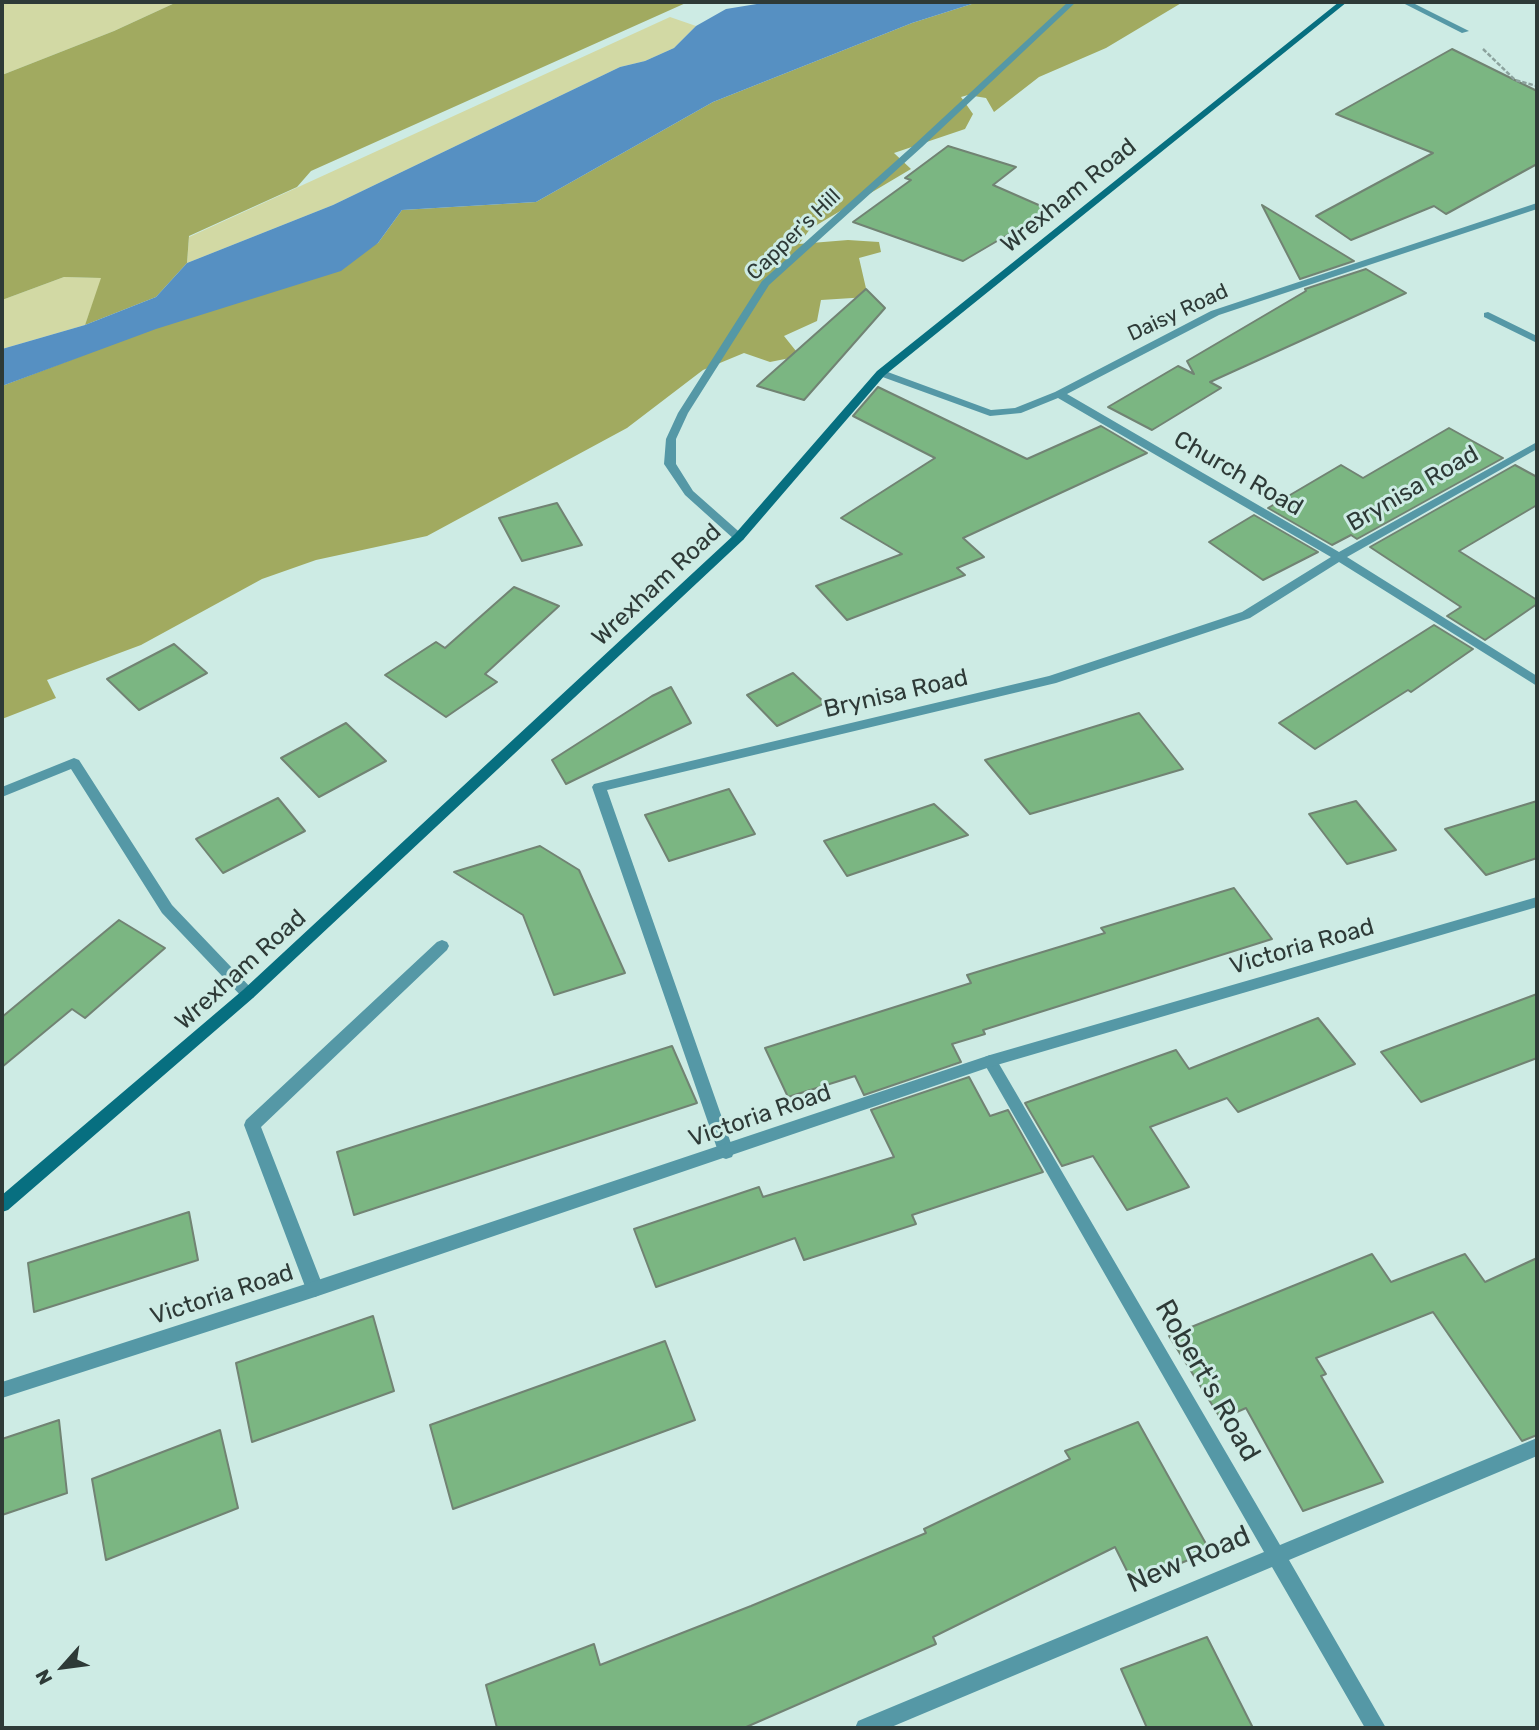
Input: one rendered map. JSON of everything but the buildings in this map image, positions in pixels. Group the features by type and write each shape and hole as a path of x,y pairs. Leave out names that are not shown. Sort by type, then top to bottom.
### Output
{"main road":[{"name":"Wrexham Road","path":"2,1205 248,994 739,537 881,373 1343,2"}],"street":[{"name":"Capper's Hill","path":"739,537 688,493 670,464 671,439 683,413 765,283 919,145 1072,2"},
{"path":"1405,2 1465,31"},
{"name":"Daisy Road","path":"881,373 990,413 1017,411 1059,394 1214,313 1537,206"},
{"path":"1488,315 1537,340"},
{"name":"Church Road","path":"1059,394 1339,557 1537,682"},
{"name":"Brynisa Road","path":"726,1152 599,787 1052,680 1247,615 1339,557 1537,444"},
{"path":"2,792 74,763 167,909 248,994"},
{"name":"Victoria Road","path":"2,1390 315,1289 990,1061 1537,902"},
{"path":"315,1289 252,1125 442,946"},
{"name":"Robert's Road","path":"990,1061 1377,1728"},
{"name":"New Road","path":"865,1728 1277,1553 1537,1447"}],"path":[{"path":"1465,31 1515,80 1537,86"}],"green space":[{"path":"2,2 177,2 114,31 2,75"},
{"path":"177,2 688,2 311,171 297,187 189,236 187,263 156,297 85,325 101,278 64,277 2,300 2,75 114,31"},
{"path":"978,2 1183,2 1106,48 1039,77 994,112 986,98 968,95 961,97 973,114 965,129 894,153 911,169 810,229 799,244 848,240 879,242 881,252 859,258 868,297 821,300 817,321 784,336 800,356 770,362 744,353 703,370 627,428 427,536 316,560 262,579 141,645 47,680 56,698 2,719 2,386 378,243 402,210 536,202 713,102 912,23"},
{"path":"670,17 696,26 674,48 645,61 620,67 333,205 187,263 189,237"},
{"path":"64,277 102,278 85,325 2,349 2,300"}],"water":[{"path":"769,2 978,2 912,23 713,102 536,202 402,210 378,243 341,271 156,329 2,386 2,349 85,325 156,297 187,263 333,205 620,67 645,61 674,48 696,26 726,9"}]}
